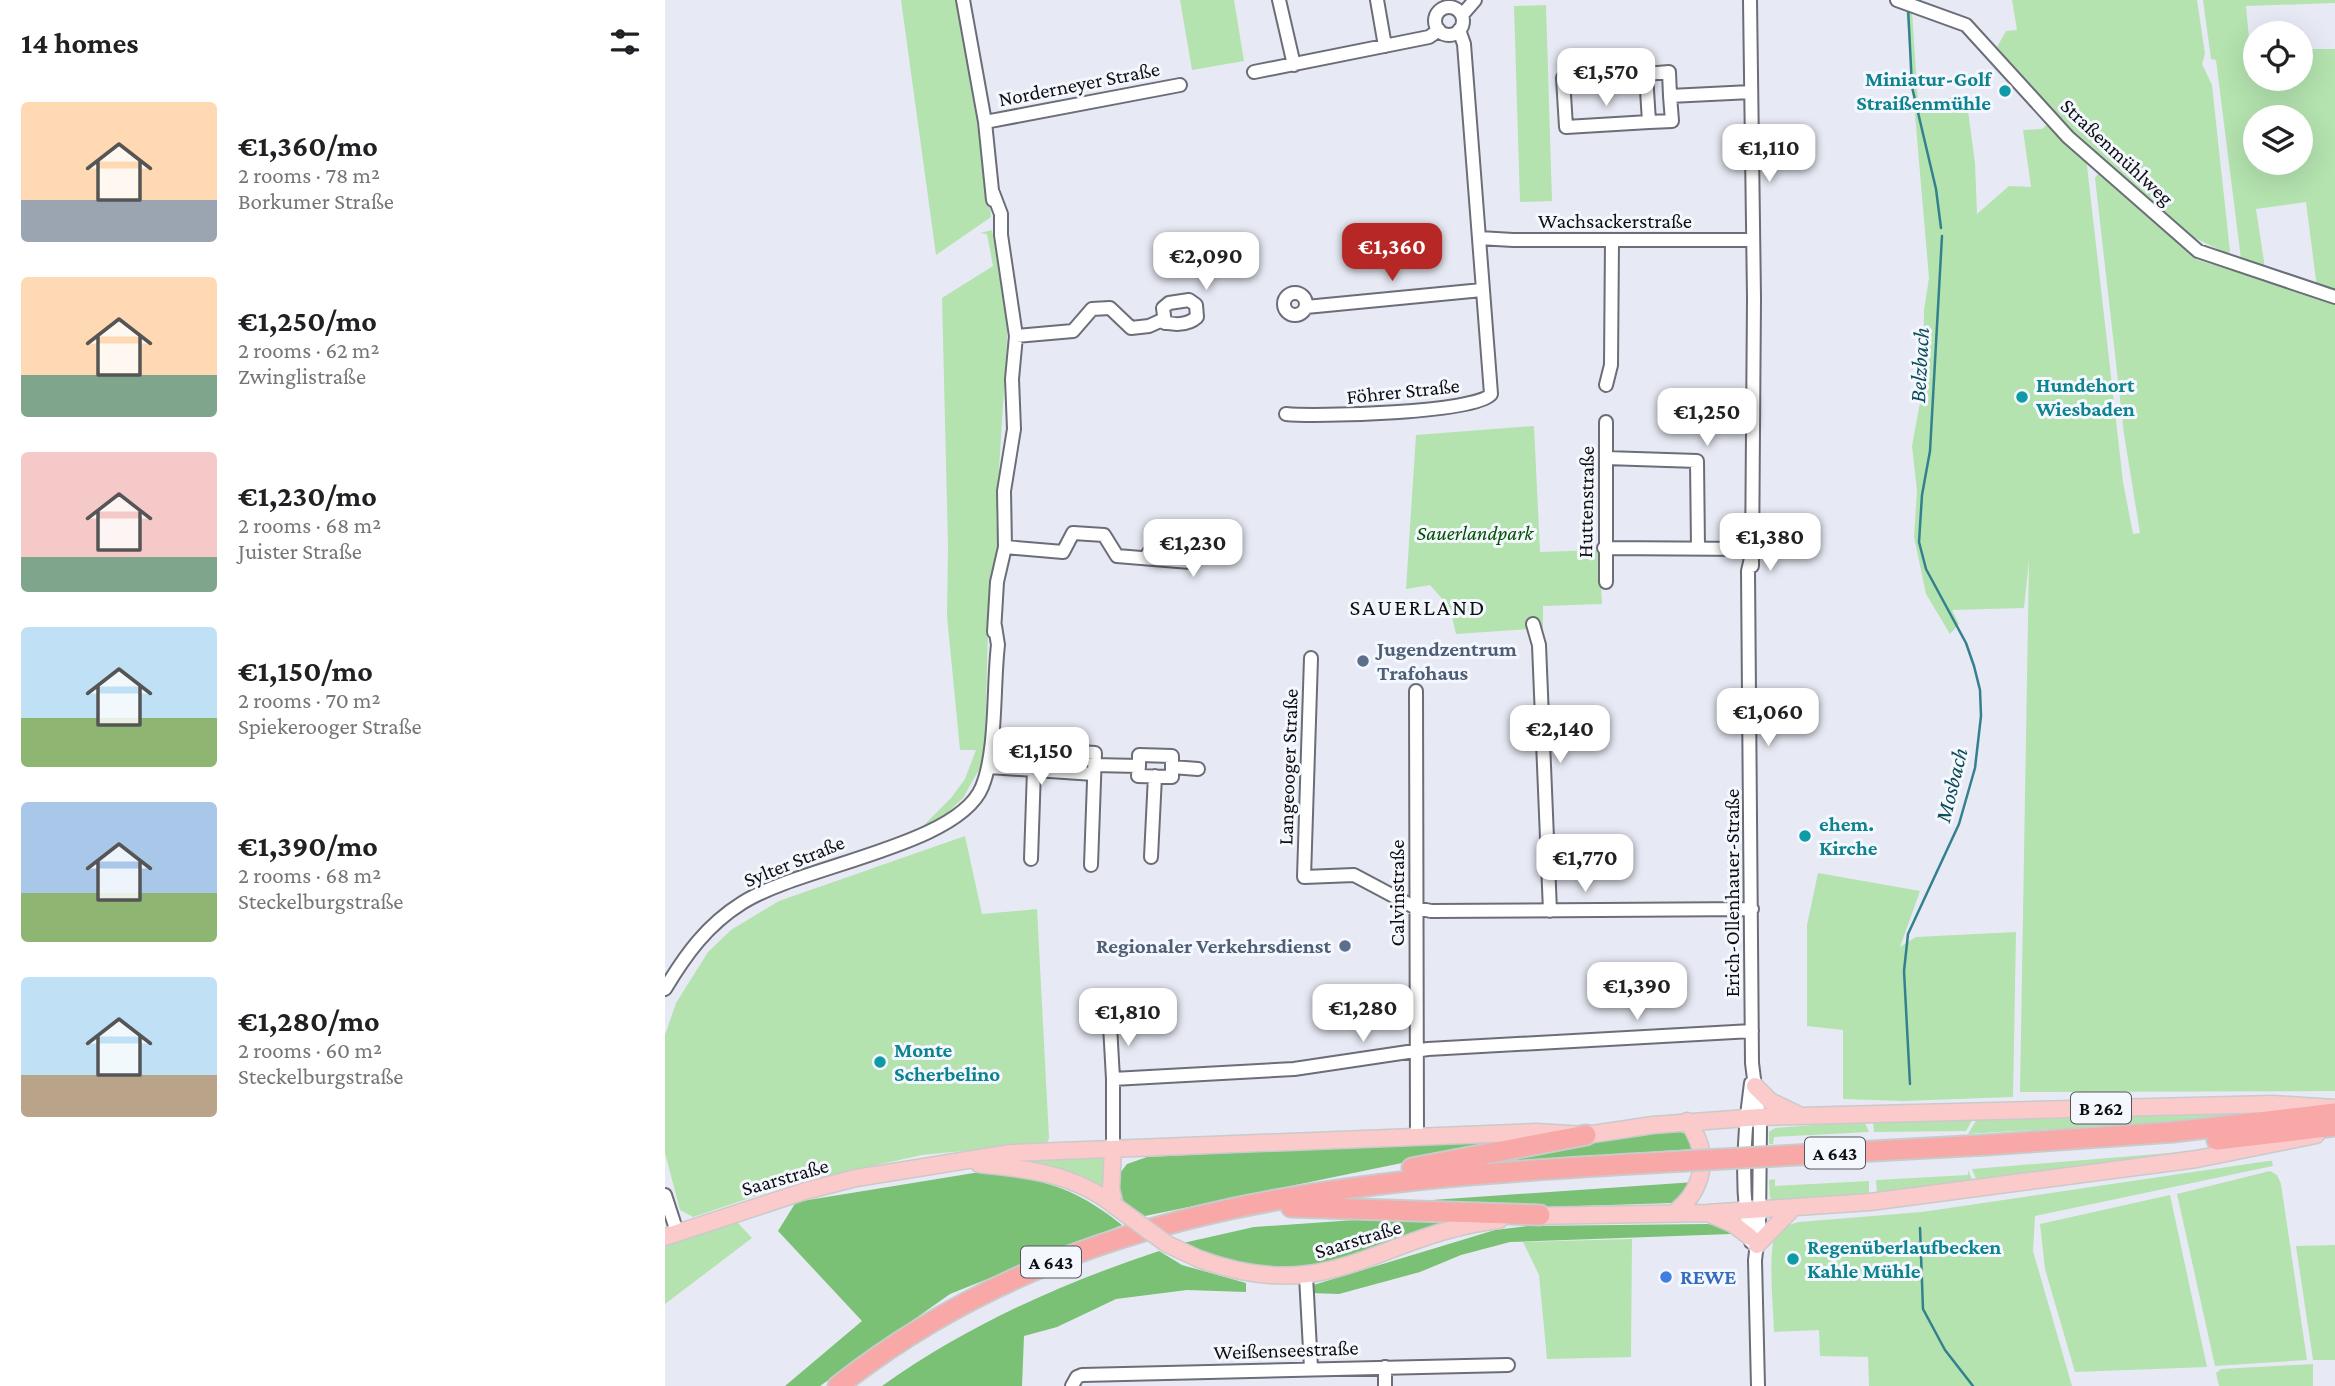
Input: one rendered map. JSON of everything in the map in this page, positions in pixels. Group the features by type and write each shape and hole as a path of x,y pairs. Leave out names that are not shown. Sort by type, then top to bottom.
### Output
{"highway":[{"name":"A 643","path":"1985,1151 2335,1113"},
{"name":"A 643","path":"838,1386 937,1319 1003,1284 1061,1258 1187,1217 1345,1186 1469,1174 1684,1167 2234,1138 2335,1128"},
{"path":"1345,1186 1401,1170 1586,1135"},
{"name":"A 643","path":"856,1386 943,1329 1052,1274 1177,1231 1291,1207 1472,1185 1684,1167"},
{"path":"1291,1207 1540,1215"}],"main road":[{"name":"B 262","path":"1754,1080 1781,1108 1806,1116"},
{"name":"B 262","path":"1754,1117 2260,1104 2335,1108"},
{"name":"Saarstraße","path":"669,1232 856,1178 1011,1153 1536,1132 1586,1135 1687,1121 1754,1117"},
{"path":"1672,1214 1692,1196 1701,1174 1700,1143 1687,1121"},
{"name":"Saarstraße","path":"951,1161 1033,1169 1061,1177 1085,1187 1167,1244 1199,1259 1237,1272 1282,1277 1306,1276 1352,1266 1456,1229 1491,1220 1540,1215 1753,1211 1976,1191 2277,1146 2335,1128"},
{"path":"1113,1149 1111,1170 1115,1206"},
{"path":"1111,1170 1126,1155 1154,1149"},
{"path":"1707,1213 1733,1224 1754,1247 1793,1208"}],"street":[{"name":"Sylter Straße","path":"665,989 697,940 719,919 743,902 784,882 925,835 947,824 966,808 987,773 995,661 997,582 1005,547 1004,491 1016,336 993,194 985,122 963,0"},
{"path":"1279,0 1294,65"},
{"path":"1377,0 1385,46"},
{"path":"1439,30 1436,18 1444,8 1458,0"},
{"name":"Föhrer Straße","path":"1286,414 1333,417 1464,404 1487,399 1491,394 1464,44 1459,30 1462,15 1475,0"},
{"name":"Erich-Ollenhauer-Straße","path":"1749,0 1752,240 1749,298 1752,310 1751,553 1748,572 1753,1211 1759,1386"},
{"name":"Straßenmühlweg","path":"1905,2 1966,25 2068,137 2190,245 2207,255 2335,297"},
{"path":"1444,8 1452,7 1462,15"},
{"path":"1254,72 1429,37 1439,30"},
{"path":"1439,30 1451,34 1459,30"},
{"path":"1669,72 1672,121 1566,127 1563,78 1646,74 1669,72"},
{"path":"1646,74 1649,122"},
{"name":"Norderneyer Straße","path":"985,122 1181,85"},
{"path":"1670,96 1751,92"},
{"name":"Wachsackerstraße","path":"1479,237 1752,240"},
{"path":"1606,385 1611,365 1612,240"},
{"path":"1306,307 1482,290"},
{"path":"1016,336 1073,331 1092,309 1110,308 1131,328 1160,321 1165,323"},
{"name":"Huttenstraße","path":"1606,422 1606,582"},
{"path":"1606,458 1697,461 1698,548"},
{"path":"1005,547 1063,552 1073,533 1104,536 1117,556 1145,558"},
{"path":"1604,548 1698,548 1751,553"},
{"path":"1533,624 1539,645 1550,911"},
{"name":"Langeooger Straße","path":"1311,658 1304,877 1354,874 1416,908"},
{"name":"Calvinstraße","path":"1416,691 1417,1137"},
{"path":"1050,771 1052,750 1095,753 1091,865"},
{"path":"1139,755 1173,756 1172,767 1172,777 1138,776 1139,755"},
{"path":"987,773 1139,766"},
{"path":"1172,767 1198,769"},
{"path":"1031,859 1034,770"},
{"path":"1151,857 1155,776"},
{"path":"1416,908 1550,911 1752,909"},
{"path":"1113,1149 1114,1079 1111,1022 1142,1017"},
{"path":"1114,1079 1294,1069 1415,1052 1553,1041 1752,1031"},
{"path":"665,1195 669,1232"},
{"path":"1306,1276 1311,1368"},
{"name":"Weißenseestraße","path":"1072,1386 1082,1374 1508,1365"},
{"path":"1385,1367 1385,1386"}],"green space":[{"path":"901,0 957,0 988,192 991,217 936,255"},
{"path":"1180,0 1234,0 1244,61 1192,70"},
{"path":"2012,0 2197,0 2205,54 2202,64 2212,85 2230,252 2226,253 2193,237 2191,239 2059,120 1997,47 2006,31 2017,30"},
{"path":"2203,0 2335,0 2335,3 2246,6 2247,21 2243,21 2243,91 2313,91 2313,49 2335,49 2335,292 2317,288 2306,202 2256,209 2265,268 2241,259 2216,60 2211,59"},
{"path":"1546,5 1552,201 1520,202 1514,6"},
{"path":"1906,9 1912,11 1918,102 1966,96 1975,163 1977,214 2009,186 2031,187 2023,130 2042,129 2047,125 2086,157 2123,482 2133,534 2140,533 2124,434 2095,178 2100,171 2198,260 2335,301 2335,1091 2020,1092 2029,560 2024,608 1952,610 1959,624 1950,634 1926,594 1914,537 1917,491 1912,446 1923,386 1924,310 1929,278"},
{"path":"992,230 1007,322 1007,341 996,517 999,550 989,593 985,741 981,766 963,798 948,812 920,829 951,798 965,779 976,750 960,750 947,616 948,545 942,298 993,266 987,234 980,233"},
{"name":"Sauerlandpark","path":"1534,426 1540,552 1599,550 1602,604 1543,606 1543,628 1456,634 1450,608 1430,585 1406,589 1416,435"},
{"path":"965,836 982,914 1037,909 1049,1138 1047,1143 922,1155 798,1182 693,1217 680,1210 665,1153 665,1035 676,1003 708,952 731,930 779,901"},
{"path":"1818,873 1920,891 1900,947 1916,937 2016,932 2013,1097 1903,1101 1843,1099 1843,1030 1807,1026 1807,925"},
{"path":"2284,1109 2166,1122 1968,1134 1977,1119"},
{"path":"1974,1117 1966,1131 1874,1132 1873,1122"},
{"path":"1864,1121 1869,1132 1774,1137 1773,1144 1769,1144 1769,1132 1775,1128"},
{"path":"1672,1130 1687,1134 1693,1149 1462,1165 1587,1141"},
{"path":"1518,1139 1145,1216 1121,1200 1116,1178 1127,1164 1147,1157"},
{"path":"2231,1148 1978,1184 1972,1169"},
{"path":"1106,1155 1105,1193 1058,1169 1012,1159"},
{"path":"2272,1161 2273,1166 2035,1216 2033,1251 2072,1386 1869,1386 1868,1357 1820,1356 1819,1330 1774,1332 1772,1249 1778,1231 1788,1225 1922,1212"},
{"path":"1968,1170 1973,1182 1877,1194 1876,1180 1968,1175"},
{"path":"2270,1171 2277,1175 2281,1184 2307,1360 2215,1366 2177,1194"},
{"path":"980,1172 1055,1186 1088,1201 1122,1225 950,1294 820,1386 785,1386 862,1321 778,1231 796,1202"},
{"path":"1775,1179 1775,1186 1869,1181 1869,1194 1773,1201 1770,1198 1769,1180"},
{"path":"1695,1182 1680,1200 1672,1203 1516,1208 1403,1202"},
{"path":"2170,1195 2207,1367 2075,1372 2045,1269 2040,1224"},
{"path":"1355,1220 1465,1220 1316,1270 1237,1267 1183,1243 1254,1227"},
{"path":"737,1222 752,1238 665,1304 665,1246"},
{"path":"1717,1225 1731,1234 1510,1242 1461,1255 1420,1272 1339,1294 1310,1293 1310,1286 1495,1230 1528,1226"},
{"path":"1632,1239 1631,1357 1547,1359 1539,1275 1523,1242"},
{"path":"2335,1245 2335,1360 2313,1360 2296,1246"},
{"path":"1159,1251 1182,1265 1246,1283 1246,1292 1187,1290 1116,1299 1057,1327 1024,1336 1022,1386 882,1386 981,1325 1086,1277"},
{"path":"2313,1364 2313,1386 2219,1386 2216,1373 2221,1369"}],"waterway":[{"name":"Belzbach","path":"1908,7 1912,87 1936,189 1941,228"},
{"name":"Mosbach","path":"1910,1084 1904,971 1908,934 1959,824 1975,768 1981,716 1980,690 1966,643 1926,569 1919,542 1922,495 1930,451 1942,236"},
{"name":"Mosbach","path":"1920,1228 1923,1309 1945,1350 1973,1386"}],"place":[{"name":"Miniatur-Golf Straißenmühle","path":"2005,91"},
{"name":"Hundehort Wiesbaden","path":"2022,397"},
{"name":"Jugendzentrum Trafohaus","path":"1363,661"},
{"name":"ehem. Kirche","path":"1805,836"},
{"name":"Regionaler Verkehrsdienst","path":"1345,946"},
{"name":"Monte Scherbelino","path":"880,1062"},
{"name":"Regenüberlaufbecken Kahle Mühle","path":"1793,1259"},
{"name":"REWE","path":"1666,1277"}],"district":[{"name":"SAUERLAND","path":"1418,607"}]}
